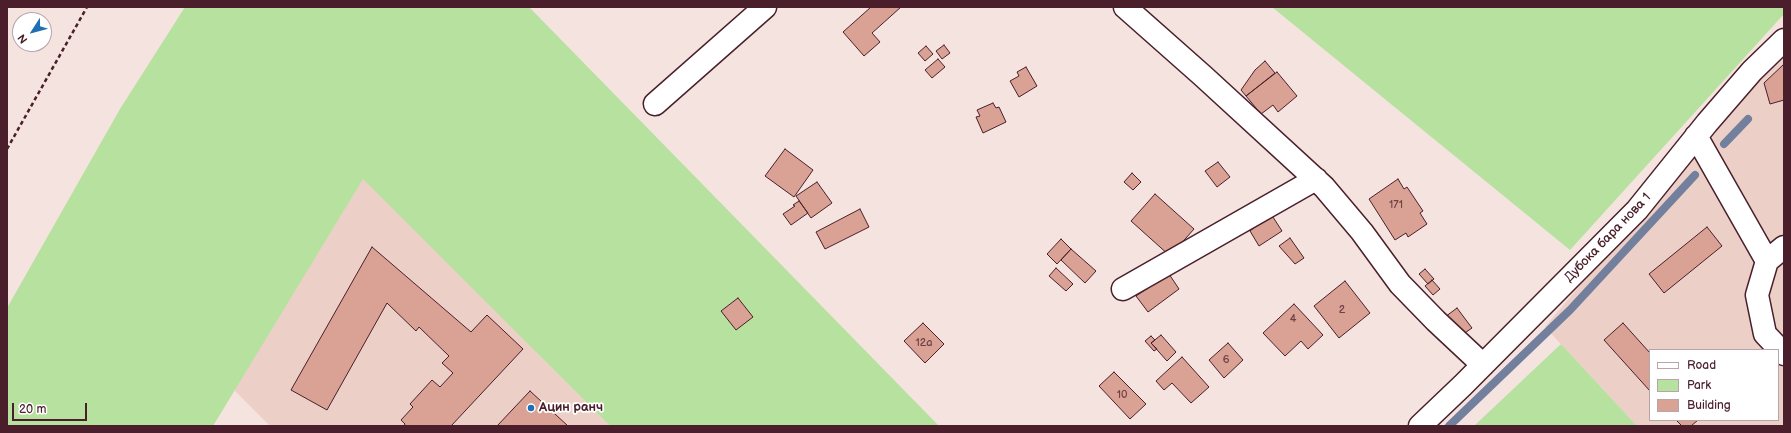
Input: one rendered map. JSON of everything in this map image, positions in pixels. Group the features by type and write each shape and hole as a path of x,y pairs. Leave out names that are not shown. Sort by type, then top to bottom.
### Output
{"street":[{"path":"655,104 764,7"},
{"path":"1125,7 1316,179 1362,232 1400,284 1436,321 1483,365"},
{"name":"Дубока бара нова 1","path":"1420,426 1483,365 1637,210 1696,136 1752,71 1784,40"},
{"path":"1696,136 1776,254 1757,295 1765,334 1784,354"},
{"path":"1124,289 1316,179"}],"path":[{"path":"7,149 87,7"}],"shaded area":[{"path":"1784,53 1784,426 1637,426 1545,327 1740,94"},
{"path":"363,178 610,426 270,426 234,390"}],"green space":[{"path":"185,7 529,7 939,426 610,426 363,179 213,426 7,426 7,308 120,109"},
{"path":"1272,7 1784,7 1784,14 1570,250"},
{"path":"1561,344 1637,426 1474,426"}],"building":[{"path":"871,7 901,7 872,33 880,42 864,56 843,32"},
{"path":"944,45 950,53 942,59 936,51"},
{"path":"926,46 933,54 925,61 918,53"},
{"path":"938,59 945,67 932,78 925,70"},
{"path":"1265,61 1275,73 1246,96 1241,90 1255,70"},
{"path":"1784,64 1784,100 1770,104 1764,83"},
{"path":"1026,67 1037,86 1019,97 1010,81 1019,76 1017,72"},
{"path":"1277,72 1297,96 1278,112 1273,105 1261,114 1246,96"},
{"path":"993,103 996,108 999,107 1006,122 983,133 976,117 980,116 977,110"},
{"path":"785,149 813,170 794,197 765,176"},
{"path":"1218,162 1230,177 1217,187 1205,171"},
{"path":"1132,173 1141,182 1133,190 1124,182"},
{"path":"1398,179 1404,189 1407,187 1423,211 1420,213 1427,224 1408,237 1406,233 1395,240 1369,199"},
{"path":"817,182 832,203 811,218 796,196"},
{"path":"1155,194 1194,229 1170,256 1131,221"},
{"path":"799,201 808,213 791,225 783,214 795,206 793,205"},
{"path":"860,209 869,227 825,249 816,232"},
{"path":"1271,214 1282,231 1259,246 1250,231"},
{"path":"1707,227 1722,246 1664,293 1649,274"},
{"path":"1290,238 1304,258 1295,264 1279,246"},
{"path":"1061,239 1071,249 1057,264 1047,254"},
{"path":"372,247 471,332 487,315 523,349 451,426 404,426 405,424 401,420 413,407 410,404 432,380 440,387 453,373 442,363 449,356 419,327 416,331 387,303 327,410 291,390"},
{"path":"1071,249 1096,271 1085,283 1061,260"},
{"path":"1056,268 1073,284 1066,291 1049,276"},
{"path":"1425,269 1434,279 1428,284 1419,274"},
{"path":"1169,274 1179,289 1148,312 1136,296"},
{"path":"1432,280 1440,289 1433,295 1425,286"},
{"path":"1345,281 1370,313 1339,338 1314,306"},
{"path":"738,298 753,317 736,330 721,311"},
{"path":"1294,304 1323,335 1308,349 1301,341 1285,356 1263,333"},
{"path":"1457,308 1472,328 1459,337 1445,317"},
{"path":"923,323 944,344 925,363 904,341"},
{"path":"1623,323 1649,352 1649,390 1604,340"},
{"path":"1161,335 1176,352 1167,361 1151,343"},
{"path":"1151,336 1155,340 1151,343 1157,349 1154,351 1145,341"},
{"path":"1228,343 1243,360 1224,378 1209,360"},
{"path":"1182,357 1209,387 1191,403 1172,383 1164,390 1156,381"},
{"path":"1114,372 1146,404 1130,419 1099,386"},
{"name":"Ацин ранч","path":"530,391 568,426 497,426"},
{"path":"1677,421 1697,421 1691,426 1682,426"}],"waterway":[{"path":"1724,144 1748,119"},
{"path":"1449,426 1570,310 1695,175"}],"place":[{"name":"Ацин ранч","path":"531,408"}]}
